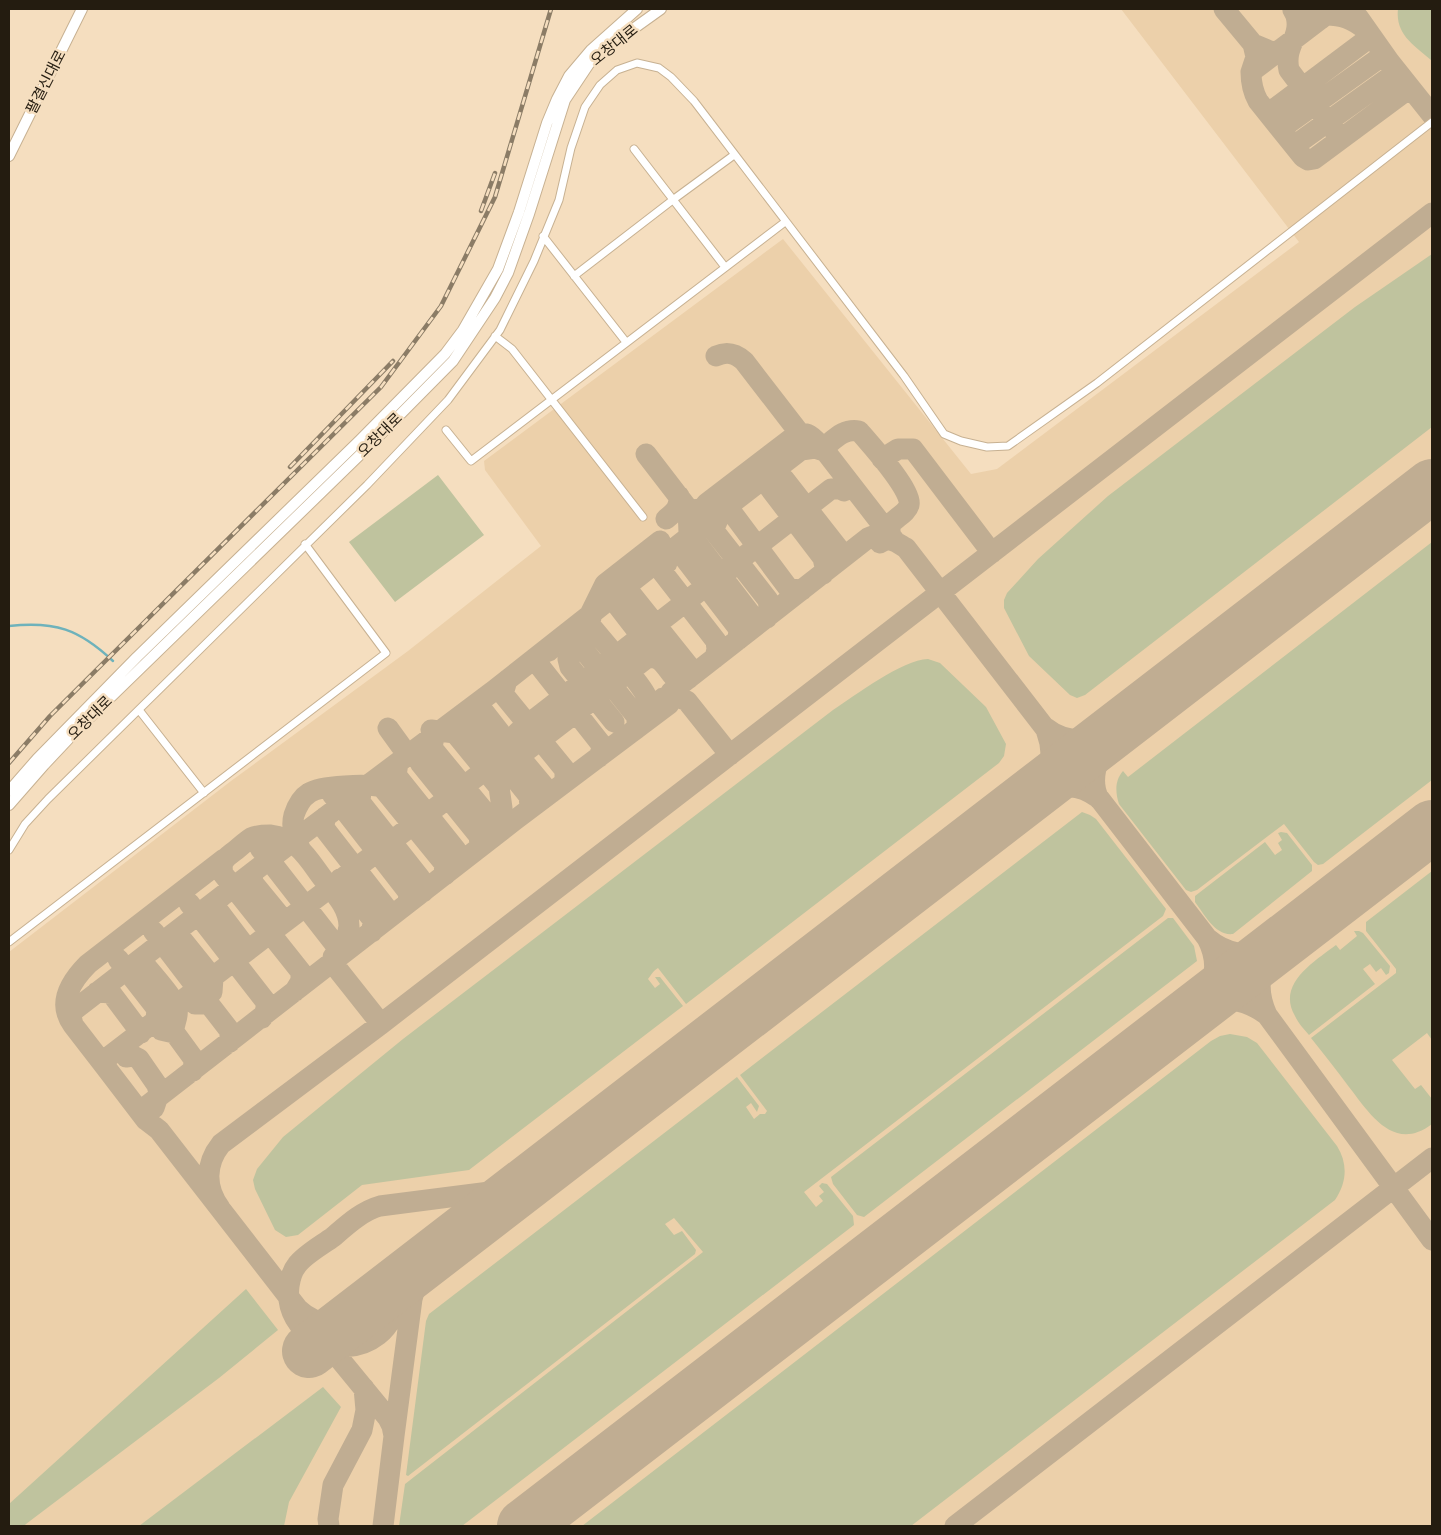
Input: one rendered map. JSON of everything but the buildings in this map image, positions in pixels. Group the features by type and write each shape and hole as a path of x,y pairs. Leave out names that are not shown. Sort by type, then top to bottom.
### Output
{"main road":[{"name":"팔결신대로","path":"9,156 82,9"},
{"name":"오창대로","path":"9,805 116,686 137,656 360,440 444,354 463,330 498,269 519,212 547,123 569,76 591,50 637,9"},
{"name":"오창대로","path":"9,791 37,759 116,686 145,664 453,361 495,298 508,273 565,100 588,64 601,52 661,9"}],"street":[{"path":"9,850 25,824 48,799 367,485 448,400 495,336 534,261 558,200 571,148 585,107 600,85 617,70 637,63 659,68 671,77 694,102 904,376 944,434 961,441 987,447 1008,446 1097,383 1432,122"},
{"path":"634,149 725,266"},
{"path":"574,276 734,155"},
{"path":"446,430 471,461 785,222"},
{"path":"544,236 626,342"},
{"path":"495,336 512,350 553,400 643,517"},
{"path":"9,942 386,653 305,544"},
{"path":"139,710 204,793"}],"shaded area":[{"path":"1121,9 1432,9 1432,1526 9,1526 9,952 231,781 408,651 541,546 485,470 484,461 783,239 971,474 997,469 1299,242"}],"green space":[{"path":"1398,9 1432,9 1432,61 1413,45 1403,33 1398,18"},
{"path":"1432,254 1432,427 1085,695 1077,698 1070,695 1029,656 1004,608 1004,600 1007,593 1038,559 1108,496 1355,307"},
{"path":"438,475 484,535 395,602 349,542"},
{"path":"1432,542 1432,780 1323,864 1318,865 1314,862 1284,824 1197,890 1191,892 1186,890 1119,804 1116,786 1120,775 1123,771 1128,777"},
{"path":"928,659 940,663 986,707 1006,744 1004,756 999,763 686,1004 658,968 648,979 655,988 660,984 655,977 660,977 683,1006 469,1170 362,1185 298,1235 286,1237 275,1230 255,1189 253,1180 257,1169 283,1137 403,1039 833,710 905,665"},
{"path":"1082,812 1096,819 1166,909 1163,916 804,1192 816,1207 823,1201 819,1196 824,1192 819,1186 822,1183 827,1184 853,1216 854,1225 462,1526 399,1526 405,1484 703,1252 674,1218 665,1224 674,1235 682,1231 696,1250 695,1254 408,1476 406,1475 426,1321 429,1314 737,1077 759,1106 757,1112 751,1103 746,1107 754,1119 760,1114 765,1114 767,1111 740,1075"},
{"path":"1278,833 1287,833 1312,865 1312,871 1233,934 1221,932 1211,924 1195,902 1195,896 1265,842 1275,855 1282,850 1278,843 1282,840"},
{"path":"1432,871 1432,1040 1427,1033 1392,1060 1415,1089 1421,1085 1432,1099 1432,1124 1418,1132 1406,1134 1395,1132 1374,1118 1311,1038 1396,973 1396,969 1366,931 1366,922"},
{"path":"1168,918 1173,918 1194,946 1197,961 864,1217 857,1215 833,1184 831,1177"},
{"path":"1354,931 1363,933 1390,966 1389,973 1386,975 1381,968 1376,972 1370,964 1363,969 1375,984 1309,1035 1298,1021 1290,1004 1290,994 1294,984 1300,974 1318,958 1336,945 1340,950 1357,936"},
{"path":"1230,1034 1247,1037 1257,1043 1337,1146 1341,1153 1345,1173 1342,1186 1335,1200 911,1526 582,1526 1211,1041 1220,1036"},
{"path":"246,1289 278,1330 219,1378 24,1526 9,1526 9,1504"},
{"path":"323,1387 341,1407 289,1502 284,1526 139,1526"}],"waterway":[{"path":"9,626 40,625 66,630 89,641 113,661"}],"taxiway":[{"path":"1224,9 1253,44"},
{"path":"1321,19 1313,19 1293,10 1297,19 1297,28 1288,55 1288,62 1289,70 1337,134 1335,143"},
{"path":"1366,30 1347,18 1326,15 1251,72 1251,80 1258,101 1303,157 1308,160 1314,159 1403,93"},
{"path":"1358,17 1389,61 1432,115"},
{"path":"1265,109 1270,111 1274,109 1365,41"},
{"path":"1251,72 1256,57 1253,44 1272,52 1281,50"},
{"path":"1277,124 1286,125 1378,59"},
{"path":"1291,142 1298,143 1390,77"},
{"path":"220,1208 212,1192 209,1176 212,1160 221,1144 381,1024 1432,213"},
{"path":"716,356 731,354 744,361 808,444"},
{"path":"107,1069 73,1025 71,1016 73,1011 292,842 492,692 801,450 815,448 821,450 843,433 859,431 890,468 908,498 908,508 890,525 890,535"},
{"path":"695,516 703,518 707,522 768,600 767,618 758,619 752,616 726,582 728,570 721,570 715,567 689,533 688,508 692,510 702,509 707,503 797,435 809,435 822,447 894,540"},
{"path":"882,459 898,449 913,449 992,553"},
{"path":"646,454 696,519"},
{"path":"779,476 769,475 767,479 769,487 823,558 825,567 823,574"},
{"path":"784,479 838,548"},
{"path":"518,732 831,489 841,489 844,491"},
{"path":"666,519 676,509 679,496"},
{"path":"717,522 719,513 733,514 789,589 802,590"},
{"path":"146,1120 145,1110 148,1105 515,820 669,704 671,692 868,538 881,535 888,536 894,540"},
{"path":"880,543 890,540 906,548 1207,938 1214,959 1213,978 1205,995 1191,1012"},
{"path":"614,722 570,667 568,659 605,584 660,541"},
{"path":"667,563 669,552 679,553 683,556 739,629 738,640"},
{"path":"644,557 653,560 716,641 715,658"},
{"path":"509,764 647,658 657,658 676,679 688,679 688,665 632,595 618,593 618,606 659,659"},
{"path":"592,614 590,625 611,650 609,662 617,661 634,678 648,699 647,710"},
{"path":"575,630 575,639 637,717 635,730"},
{"path":"549,651 541,655 538,664 601,744 602,748 599,757"},
{"path":"507,680 503,694 565,770 565,780 563,783"},
{"path":"663,698 678,697 687,701 730,755"},
{"path":"511,761 513,749 484,712 468,710 468,721 529,796 530,806 528,810"},
{"path":"388,728 401,746"},
{"path":"1046,728 1063,737 1082,740 1091,739 1118,728"},
{"path":"1099,799 1095,790 1095,771 1102,752 1118,728"},
{"path":"431,730 455,733 499,787 502,808 495,828 487,834"},
{"path":"1035,792 1044,779 1050,764 1051,749 1047,733"},
{"path":"434,736 432,748 493,822 492,838"},
{"path":"353,1317 331,1323 317,1321 298,1309 159,1130 146,1120 107,1069 107,1058 513,749 543,785 545,789 543,799"},
{"path":"398,763 396,775 456,850 459,857 458,864"},
{"path":"420,763 479,836 480,844 478,849"},
{"path":"300,848 296,841 293,819 298,805 306,795 324,788 356,785 382,787 444,863 445,875"},
{"path":"1035,792 1059,787 1074,787 1097,797"},
{"path":"361,790 360,802 420,878 424,886 423,892"},
{"path":"332,794 409,893 408,903"},
{"path":"325,817 324,828 387,909"},
{"path":"295,991 301,981 301,972 223,874 222,865 227,857 249,839 260,835 270,835 288,840 302,851 337,896 347,913 349,926 346,939 333,957"},
{"path":"260,848 334,943"},
{"path":"73,1025 68,1017 66,1001 76,978 88,964 224,859"},
{"path":"255,871 252,874 253,883 285,922"},
{"path":"340,879 373,920 372,932"},
{"path":"221,897 217,901 217,909 248,950"},
{"path":"189,903 266,1002 266,1010 262,1018"},
{"path":"154,932 209,1004"},
{"path":"167,938 180,937 213,978 212,992"},
{"path":"1207,938 1222,948 1238,953 1246,954 1273,950"},
{"path":"1273,950 1264,965 1260,981 1261,998 1267,1015 1432,1240"},
{"path":"118,959 157,1009 156,1020 153,1025"},
{"path":"132,965 142,964 146,966 176,1005 177,1018 174,1033 161,1030"},
{"path":"339,971 381,1024"},
{"path":"97,992 111,993 141,1033"},
{"path":"1195,1009 1213,1001 1232,1000 1250,1005 1267,1015"},
{"path":"195,1004 209,1004 230,1031 230,1042"},
{"path":"166,1021 193,1058 193,1071"},
{"path":"126,1057 133,1056 139,1059 157,1085 159,1093 154,1108"},
{"path":"955,1526 1432,1158"},
{"path":"410,1272 404,1280 394,1312 386,1328 363,1343 348,1346 332,1345 317,1340 305,1331 295,1318 290,1303 289,1286 294,1270 300,1261 367,1211 380,1206 520,1188"},
{"path":"394,1436 412,1299 419,1274 429,1258"},
{"path":"324,1340 388,1418 392,1426 394,1436 383,1526"},
{"path":"329,1526 328,1519 333,1485 362,1430 366,1410 364,1388"}],"runway":[{"path":"309,1351 1432,486"},
{"path":"524,1526 1432,827"}],"railway":[{"path":"9,763 50,716 381,387 441,306 495,197 551,9"},
{"path":"481,211 495,173"},
{"path":"290,467 393,361"}]}
